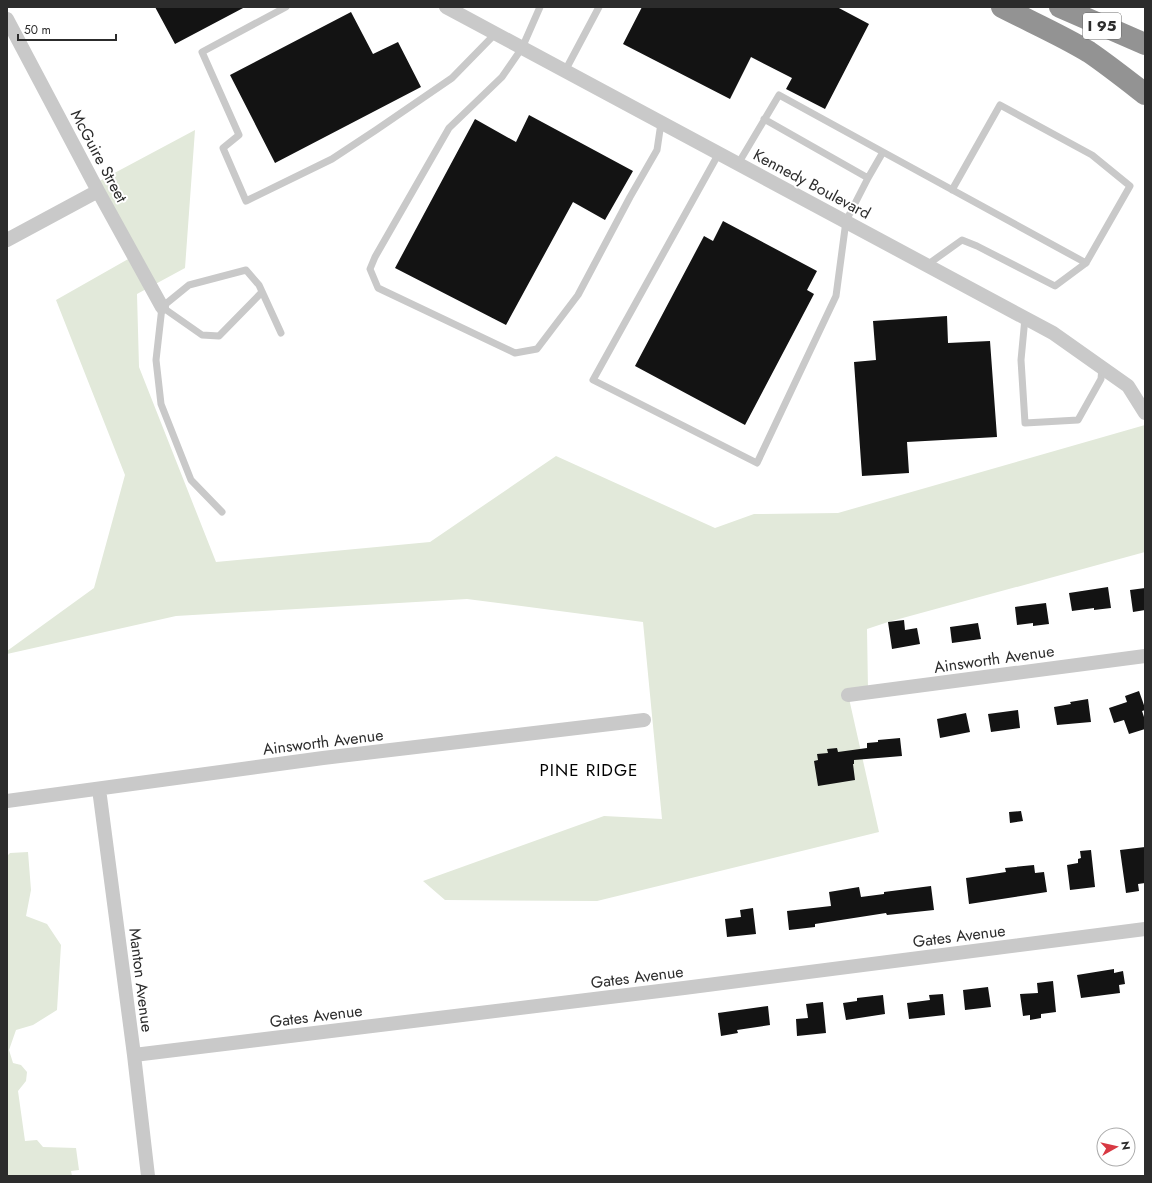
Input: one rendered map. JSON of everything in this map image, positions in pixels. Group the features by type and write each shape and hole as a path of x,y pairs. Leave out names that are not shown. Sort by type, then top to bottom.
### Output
{"highway":[{"path":"1002,7 1061,36 1090,53 1145,94"},
{"name":"I 95","path":"1060,7 1145,44"}],"street":[{"name":"Kennedy Boulevard","path":"446,7 1053,333 1128,386 1145,413"},
{"name":"McGuire Street","path":"7,19 98,191 162,307"},
{"path":"7,240 98,191"},
{"name":"Ainsworth Avenue","path":"848,695 1145,656"},
{"name":"Ainsworth Avenue","path":"7,801 323,758 644,720"},
{"name":"Manton Avenue","path":"98,789 134,1055 148,1176"},
{"name":"Gates Avenue","path":"134,1055 684,988 1145,929"}],"lane":[{"path":"286,7 202,52 239,135 223,148 246,201 332,160 370,135 452,78 495,34"},
{"path":"540,7 522,48 502,77 449,128 375,257 370,269 378,288 515,353 537,349 578,295 630,197 657,150 661,122"},
{"path":"565,71 599,7"},
{"path":"738,164 779,95 1086,263"},
{"path":"927,265 962,240 977,246 1055,286 1086,263 1130,186 1092,155 1000,105 952,190"},
{"path":"764,119 868,178"},
{"path":"719,153 593,380 757,464 836,296 846,221 883,152"},
{"path":"222,512 192,480 161,404 156,360 162,307 189,285 246,270 259,285 281,333"},
{"path":"162,307 202,335 219,336 262,292"},
{"path":"1025,317 1021,360 1025,423 1078,420 1101,379 1102,367"}],"green space":[{"path":"195,130 185,268 137,294 139,367 216,562 430,542 556,456 715,528 754,514 838,513 1145,425 1145,552 867,629 868,690 848,694 879,832 597,901 445,900 423,881 604,816 662,819 643,622 467,599 176,616 7,654 7,651 94,588 125,475 56,300 130,258 92,185"},
{"path":"28,852 31,890 26,916 47,924 61,945 57,1010 33,1025 16,1030 9,1050 13,1063 21,1065 27,1072 26,1081 18,1091 25,1141 37,1140 43,1147 76,1148 79,1170 71,1171 72,1176 7,1176 7,856 10,853"}],"building":[{"path":"155,7 245,7 175,44"},
{"path":"642,7 837,7 869,24 825,109 786,89 792,78 751,57 730,99 623,44"},
{"path":"351,12 373,54 398,42 421,87 275,163 230,75"},
{"path":"529,115 633,171 605,220 573,202 506,325 395,268 475,119 516,142"},
{"path":"723,221 817,271 807,290 814,294 745,425 635,366 704,236 713,241"},
{"path":"947,316 948,343 990,341 997,437 907,442 909,473 862,476 854,362 876,360 873,321"},
{"path":"1108,587 1111,608 1094,610 1094,608 1072,611 1069,593"},
{"path":"1145,588 1145,610 1133,612 1130,590"},
{"path":"1046,603 1049,624 1033,626 1033,623 1017,625 1015,607"},
{"path":"904,620 905,630 917,628 920,644 892,649 888,622"},
{"path":"978,623 981,639 952,643 950,627"},
{"path":"1139,691 1145,708 1145,710 1142,711 1145,720 1145,729 1129,734 1124,720 1114,723 1109,708 1127,702 1125,696"},
{"path":"1088,699 1091,722 1057,725 1054,707 1071,704 1070,702"},
{"path":"1018,710 1020,728 991,732 988,714"},
{"path":"966,713 970,732 940,738 937,719"},
{"path":"900,738 902,756 854,760 855,780 818,786 814,761 818,760 817,754 828,753 827,749 837,748 838,752 867,748 867,743 878,742 878,740"},
{"path":"1021,811 1023,821 1010,823 1009,812"},
{"path":"1145,847 1145,883 1138,884 1139,891 1126,893 1120,850"},
{"path":"1091,850 1095,887 1070,890 1067,865 1078,863 1078,859 1081,858 1080,851"},
{"path":"1034,865 1035,873 1044,872 1047,892 969,904 966,878 1006,872 1005,868"},
{"path":"931,886 934,910 887,915 886,913 815,924 815,927 789,930 787,911 831,906 829,892 859,887 861,897 884,894 884,892"},
{"path":"753,908 756,934 727,937 725,919 741,917 740,910"},
{"path":"1114,969 1114,973 1123,971 1125,984 1119,985 1120,993 1081,998 1077,975"},
{"path":"1053,981 1056,1012 1041,1014 1041,1018 1030,1020 1030,1015 1023,1016 1020,994 1038,993 1037,983"},
{"path":"988,987 991,1007 965,1010 963,990"},
{"path":"943,994 945,1015 909,1019 907,1003 930,1000 929,995"},
{"path":"883,995 885,1014 846,1020 843,1003 857,1001 857,998"},
{"path":"823,1002 826,1033 797,1036 796,1019 808,1018 806,1004"},
{"path":"768,1006 770,1025 737,1030 738,1033 721,1036 718,1013"}],"district":[{"name":"PINE RIDGE","path":"589,770"}]}
